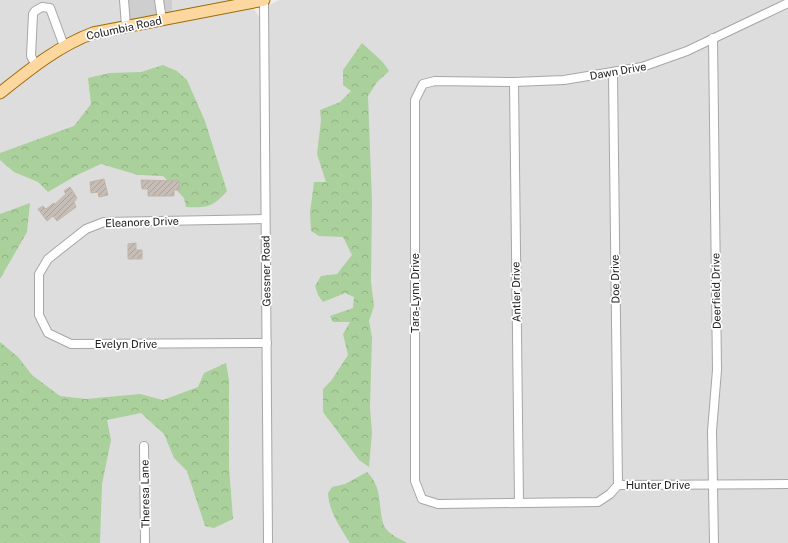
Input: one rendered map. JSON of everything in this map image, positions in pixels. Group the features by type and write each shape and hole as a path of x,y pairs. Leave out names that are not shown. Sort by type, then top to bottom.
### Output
{"main road":[{"name":"Columbia Road","path":"0,93 64,46 93,33 264,0"}],"street":[{"path":"124,0 126,26"},
{"path":"159,0 162,20"},
{"name":"Gessner Road","path":"264,0 268,543"},
{"name":"Dawn Drive","path":"435,81 514,82 564,80 642,68 663,61 788,3"},
{"path":"36,66 31,56 33,14 37,9 42,6 50,8 64,46"},
{"name":"Deerfield Drive","path":"713,38 717,370 712,431 714,543"},
{"name":"Doe Drive","path":"613,73 618,485"},
{"name":"Tara-Lynn Drive","path":"435,81 423,84 415,100 415,481 422,499 438,504"},
{"name":"Antler Drive","path":"514,82 519,502"},
{"name":"Eleanore Drive","path":"39,274 48,259 86,229 104,222 265,219"},
{"name":"Evelyn Drive","path":"39,274 39,314 48,333 71,344 267,343"},
{"name":"Theresa Lane","path":"144,446 146,543"},
{"name":"Hunter Drive","path":"438,504 598,502 610,494 618,485 788,484"}],"shaded area":[{"path":"0,0 120,0 122,23 88,29 65,39 0,87"},
{"path":"120,0 172,0 172,14 122,23"},
{"path":"172,0 243,0 172,14"},
{"path":"279,0 788,0 788,543 271,543 268,12 269,5"},
{"path":"252,7 260,18 264,543 0,543 0,98 75,43 98,35"}],"green space":[{"path":"362,43 380,59 389,71 377,82 368,96 372,201 371,282 374,306 369,321 372,337 370,408 372,433 369,467 359,460 323,412 323,389 331,381 348,355 343,334 350,322 333,322 330,316 353,308 354,297 345,293 323,302 318,295 315,286 321,276 337,274 352,255 343,237 319,236 311,231 310,213 314,182 326,182 317,154 321,120 320,110 340,102 351,91 343,85 343,70"},
{"path":"163,65 177,71 187,80 205,121 227,191 213,203 205,207 186,207 184,198 163,176 138,175 101,164 77,175 48,192 38,182 14,172 0,160 0,153 74,126 91,104 88,78 109,73 141,72"},
{"path":"30,203 27,232 0,279 0,214"},
{"path":"0,342 18,357 32,375 60,396 86,399 140,394 163,400 198,387 204,373 226,363 229,380 229,467 233,519 214,528 205,526 187,471 174,458 164,434 141,413 107,420 111,440 102,484 100,543 0,543"},
{"path":"367,472 372,478 378,491 384,526 391,534 407,543 350,543 339,525 330,507 328,493 332,487 345,484"}],"building":[{"path":"104,179 108,195 99,197 98,192 91,193 90,182"},
{"path":"141,180 179,181 180,190 174,190 174,196 148,196 148,189 142,189"},
{"path":"70,187 77,198 74,202 76,207 57,221 53,216 47,221 38,209 43,206 46,209 54,203 55,204 66,194 64,191"},
{"path":"136,243 136,250 142,250 142,259 128,259 128,244"}]}
